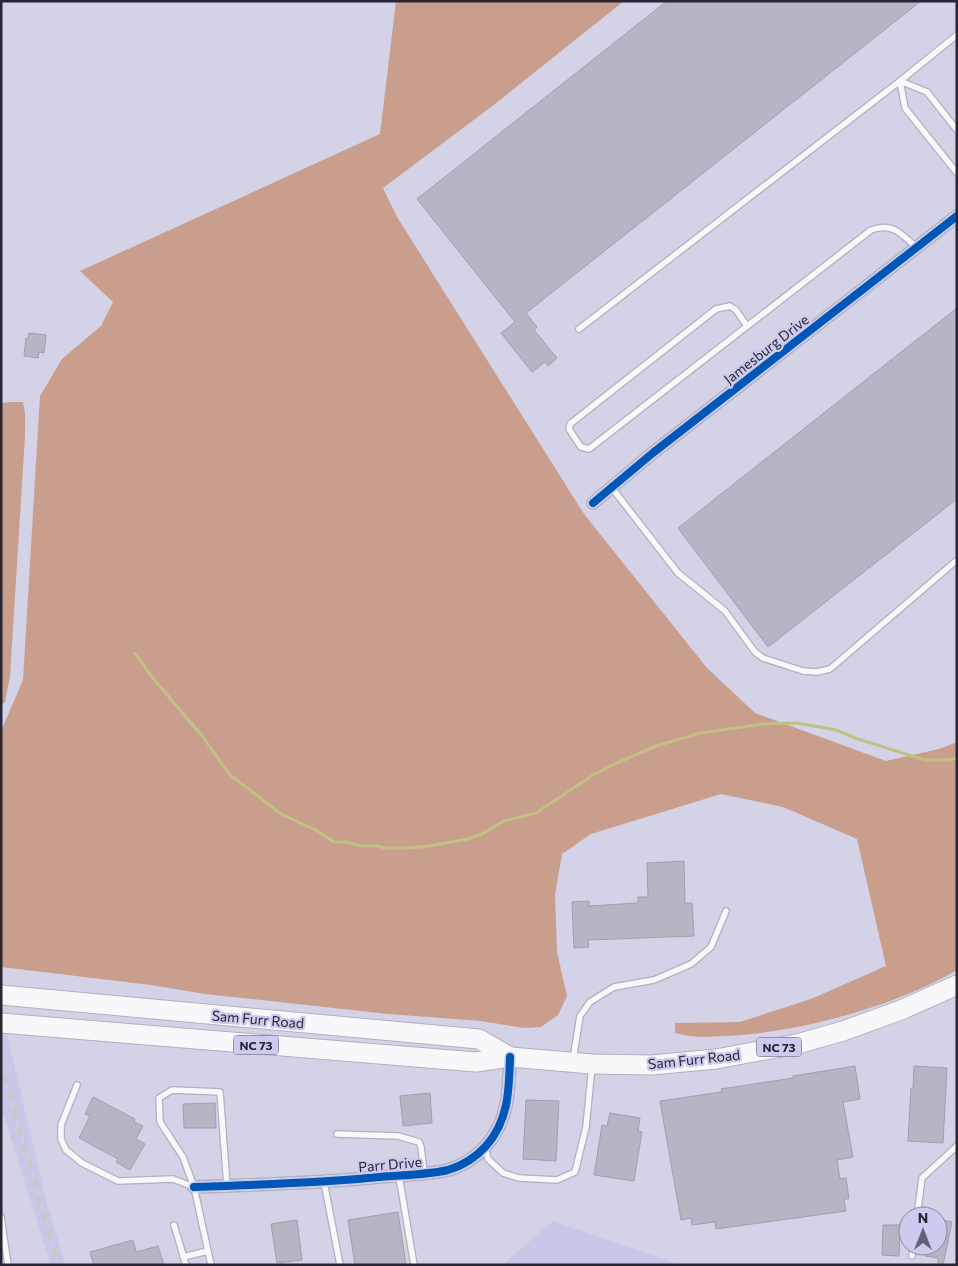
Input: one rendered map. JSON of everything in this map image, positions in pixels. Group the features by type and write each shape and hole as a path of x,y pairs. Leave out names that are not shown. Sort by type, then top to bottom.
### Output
{"main road":[{"name":"Sam Furr Road","path":"1,1023 476,1062 510,1057 592,1064 669,1064 724,1058 797,1044 881,1018 956,989"},
{"name":"Sam Furr Road","path":"1,994 479,1039 510,1057"}],"street":[{"name":"Jamesburg Drive","path":"593,503 654,452 957,216"},
{"name":"Parr Drive","path":"194,1187 324,1182 424,1173 449,1169 462,1164 484,1148 498,1130 507,1107 510,1057"}],"lane":[{"path":"579,329 957,35"},
{"path":"900,81 927,92 957,130"},
{"path":"900,81 905,108 957,173"},
{"path":"747,326 736,310 730,306 716,309 570,424 569,429 581,446 589,449 871,230 880,226 897,230 916,247"},
{"path":"612,488 678,573 724,611 755,652 762,658 803,671 817,672 830,669 957,560"},
{"path":"573,1062 580,1016 590,1002 614,987 654,980 691,964 712,947 726,911"},
{"path":"484,1148 488,1159 503,1173 519,1178 557,1180 575,1172 586,1127 592,1064"},
{"path":"77,1086 61,1125 62,1139 66,1150 82,1163 118,1181 173,1179 194,1187"},
{"path":"211,1265 194,1187 183,1157 160,1122 159,1098 172,1090 220,1092 227,1186"},
{"path":"337,1134 398,1136 419,1142 424,1173"},
{"path":"919,1206 922,1178 957,1146"},
{"path":"399,1175 414,1265"},
{"path":"324,1182 340,1265"},
{"path":"1,1217 3,1246 8,1265"},
{"path":"174,1225 186,1265"},
{"path":"183,1257 208,1251"}],"shaded area":[{"path":"396,1 624,1 495,104 383,188 397,217 584,514 707,668 755,713 886,761 939,749 957,742 957,970 904,996 813,1024 782,1030 724,1036 705,1037 675,1033 675,1023 740,1022 811,999 886,966 857,839 783,807 721,794 591,834 562,854 555,895 557,952 567,996 558,1015 541,1027 524,1028 481,1021 388,1014 205,994 151,985 1,967 1,731 23,680 40,396 62,359 101,326 113,302 80,271 380,134"},
{"path":"23,402 25,436 10,676 5,702 1,705 1,403"},
{"path":"1,1032 6,1032 48,1207 65,1265 51,1265 1,1107"},
{"path":"553,1221 681,1265 502,1265"}],"building":[{"path":"667,1 921,1 526,313 537,327 534,330 557,358 548,366 545,362 532,372 501,333 515,322 417,199"},
{"path":"957,308 957,499 768,647 678,528"},
{"path":"29,333 46,335 44,353 39,352 38,358 24,356 26,338 28,339"},
{"path":"684,861 685,903 692,903 694,936 588,940 589,947 574,948 572,902 589,901 589,906 638,903 638,897 648,897 647,863"},
{"path":"855,1066 860,1099 843,1102 853,1157 837,1160 840,1179 846,1178 849,1199 844,1199 846,1211 716,1229 715,1222 692,1225 691,1218 681,1220 660,1101 722,1092 721,1089"},
{"path":"914,1066 947,1068 943,1143 908,1141"},
{"path":"430,1093 432,1123 403,1126 400,1096"},
{"path":"93,1097 135,1119 134,1122 143,1126 136,1139 145,1144 130,1170 116,1162 118,1159 79,1138 90,1116 85,1114"},
{"path":"526,1100 559,1101 556,1161 523,1159"},
{"path":"215,1103 216,1128 184,1128 183,1104"},
{"path":"610,1113 640,1118 638,1131 642,1132 634,1181 594,1175 602,1125 607,1126"},
{"path":"398,1212 406,1265 355,1265 348,1220"},
{"path":"297,1220 302,1260 277,1263 271,1224"},
{"path":"948,1221 952,1222 948,1241"},
{"path":"883,1225 898,1225 898,1256 882,1255"},
{"path":"133,1240 136,1252 158,1246 164,1265 94,1265 90,1252"},
{"path":"925,1256 945,1256 943,1265 938,1265 938,1258"}],"waterway":[{"path":"135,653 152,677 203,737 229,774 281,814 316,830 334,842 346,842 362,846 409,848 468,839 484,833 504,821 536,813 593,775 617,763 656,746 700,733 763,724 797,723 836,730 858,739 925,760 957,758"}],"railway":[{"path":"1,1066 59,1265"}],"cycle path":[{"path":"593,503 654,452 957,216"},
{"path":"194,1187 264,1185 423,1174 440,1172 458,1166 478,1154 494,1136 499,1126 508,1092 510,1057"}]}
